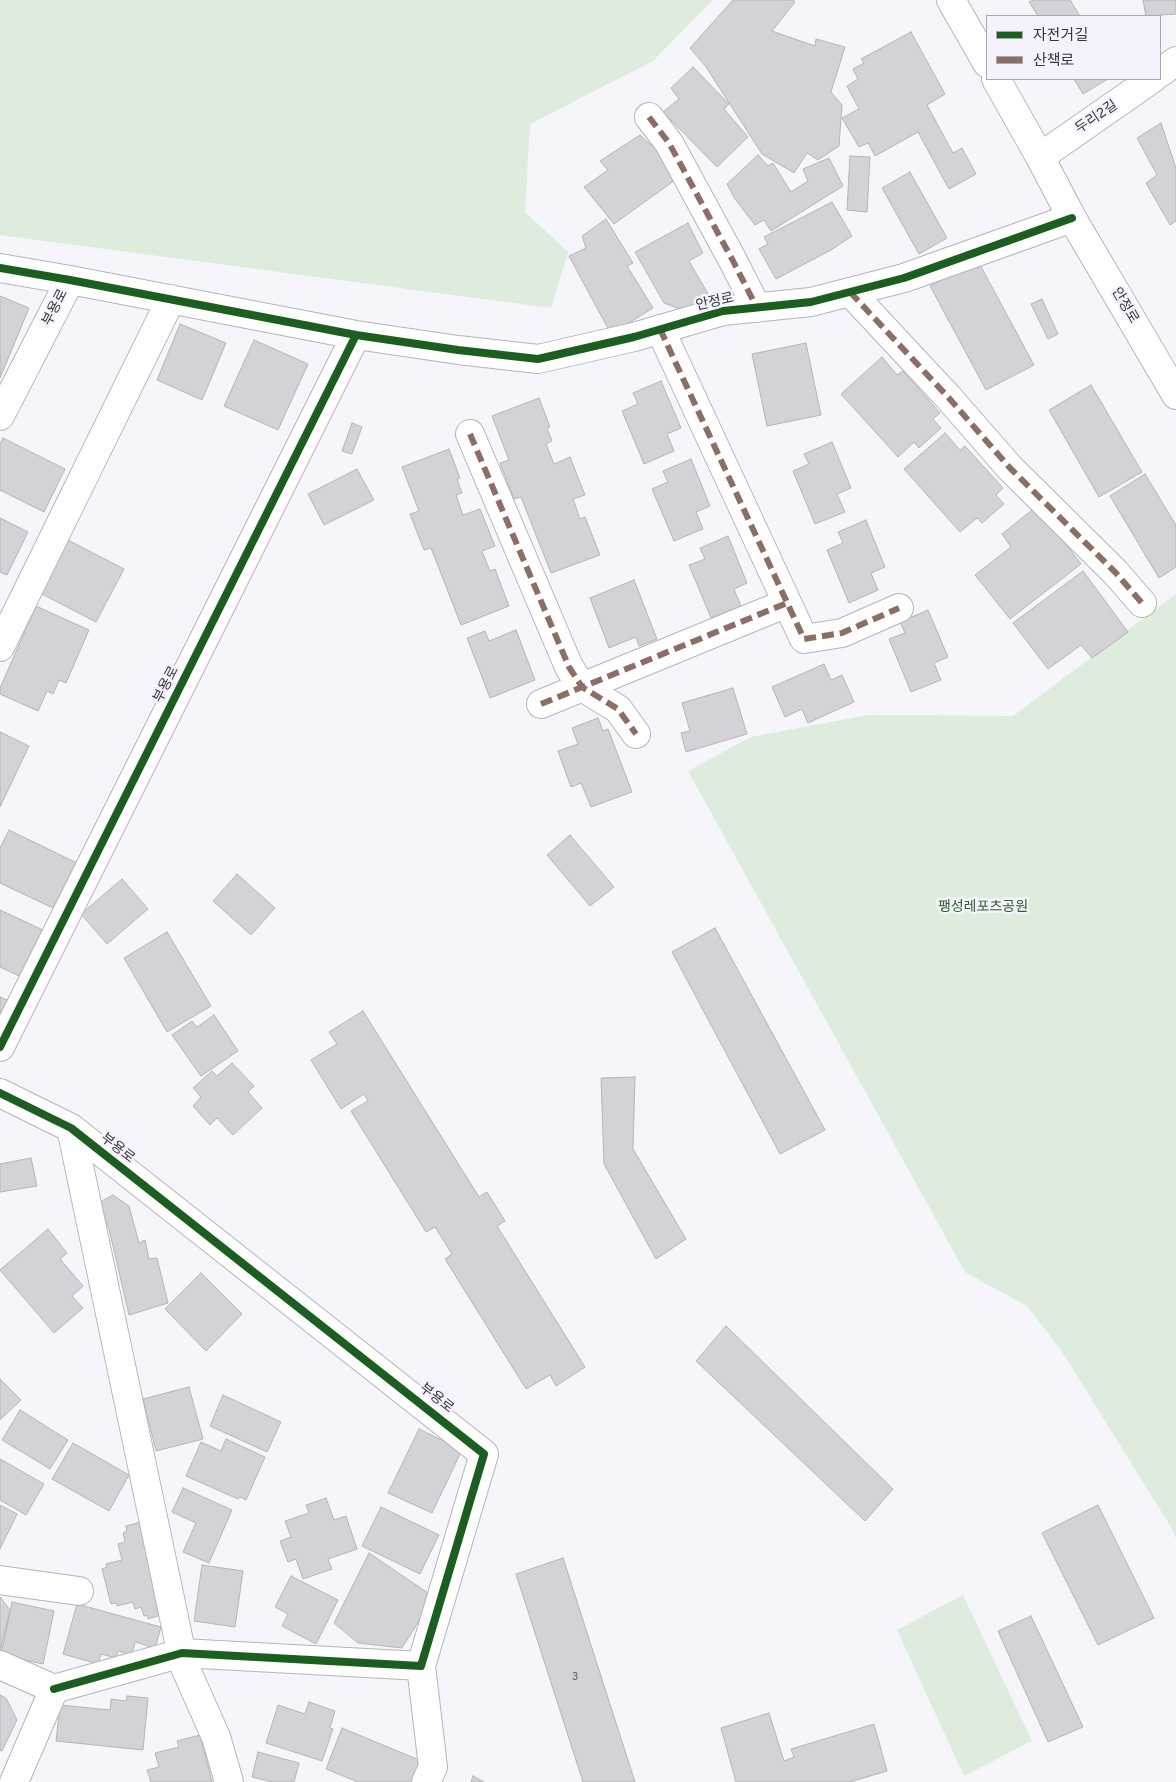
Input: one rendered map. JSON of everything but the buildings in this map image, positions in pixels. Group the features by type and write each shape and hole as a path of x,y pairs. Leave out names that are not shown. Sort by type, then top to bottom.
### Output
{"street":[{"path":"951,0 986,62"},
{"path":"1161,72 1176,61"},
{"name":"안정로","path":"997,80 1040,156 1072,218 1176,395"},
{"name":"두리2길","path":"1040,156 1151,80"},
{"path":"649,118 669,143 723,242 756,308"},
{"name":"안정로","path":"0,268 356,335 538,360 723,311 812,302 904,278 1072,218"},
{"name":"부용로","path":"0,416 70,280"},
{"path":"850,292 948,397 1010,468 1115,572 1142,603"},
{"path":"0,647 171,299"},
{"path":"660,329 804,640 842,633 899,608"},
{"name":"부용로","path":"0,1047 356,335"},
{"path":"470,434 569,667 582,687 618,709 636,734"},
{"path":"541,704 787,603"},
{"name":"부용로","path":"0,1093 71,1128 484,1454 421,1666"},
{"path":"71,1128 184,1665 216,1737 229,1782"},
{"path":"0,1580 79,1592"},
{"path":"0,1665 54,1689 182,1653 421,1666 433,1766 426,1782"},
{"path":"14,1782 54,1689"}],"green space":[{"path":"0,0 713,0 653,61 530,124 525,212 568,252 551,308 0,235"},
{"name":"팽성레포츠공원","path":"1176,594 1176,1539 1171,1527 1061,1350 1027,1306 965,1272 688,771 751,737 868,715 1013,716"},
{"path":"963,1595 1032,1741 964,1776 897,1630"}],"marked path":[{"path":"649,117 669,143 757,308"},
{"path":"850,292 948,397 1010,468 1115,572 1142,603"},
{"path":"660,329 804,639 842,633 899,608"},
{"path":"470,434 569,667 582,687 618,709 636,734"},
{"path":"541,704 787,603"}],"cycle path":[{"path":"0,268 356,335 458,350 538,359 634,337 723,311 811,302 904,278 1072,218"},
{"path":"0,1047 356,335"},
{"path":"0,1093 71,1128 484,1454 421,1666 182,1653 54,1689"}]}
